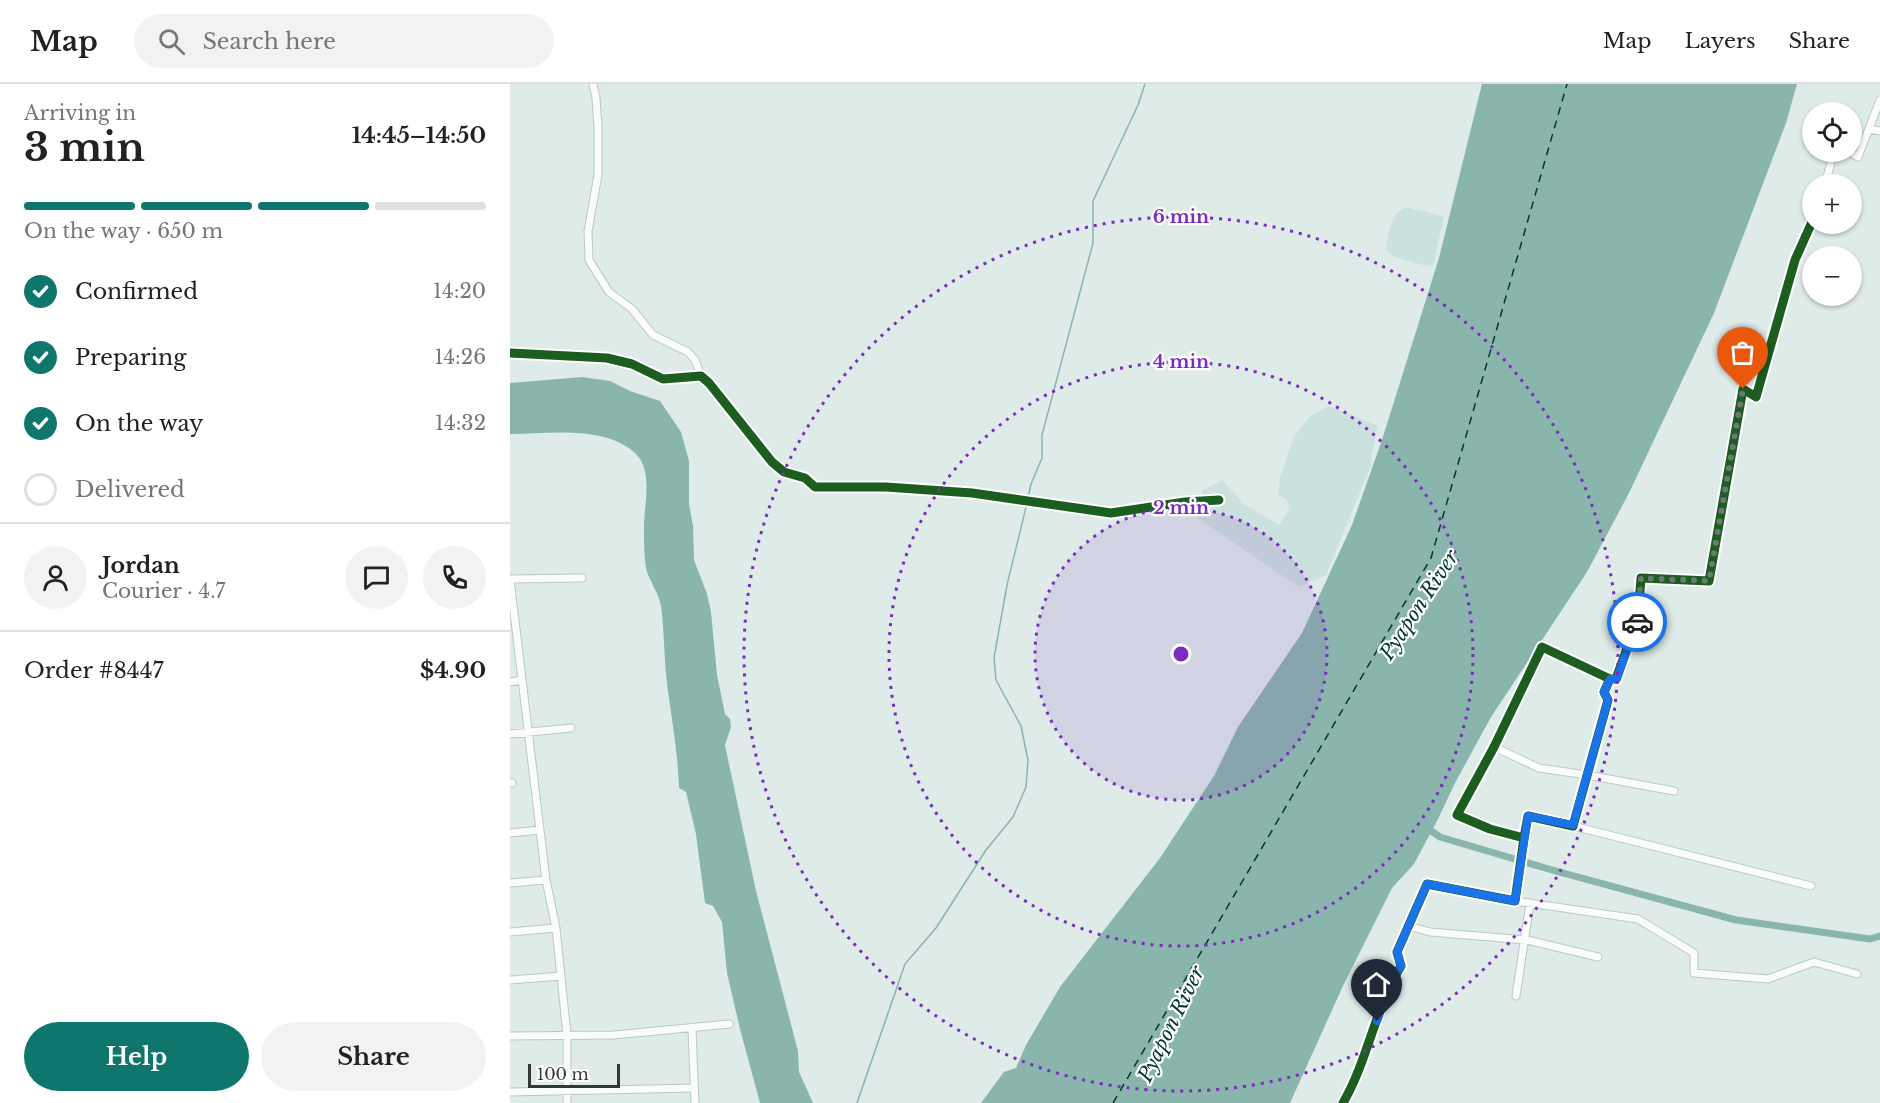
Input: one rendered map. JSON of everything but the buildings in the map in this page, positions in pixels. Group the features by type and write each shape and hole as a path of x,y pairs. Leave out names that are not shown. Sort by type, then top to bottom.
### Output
{"street":[{"path":"593,84 597,108 597,175 588,231 589,260 609,292 632,309 653,335 688,352 696,360 701,376 709,382 772,462 784,472 806,478 812,486 972,492 1111,513 1185,502 1219,500"},
{"path":"1862,148 1880,100"},
{"path":"1870,129 1880,131"},
{"path":"1524,838 1490,829 1457,815 1494,747 1542,647 1610,679 1617,679 1638,618 1641,578 1709,581 1743,389 1756,397 1795,260 1807,234"},
{"path":"510,353 607,358 632,364 663,379 701,376"},
{"path":"567,1103 567,1035 556,928 546,880 513,629 510,579 582,578"},
{"path":"1573,825 1608,700 1604,692 1610,679"},
{"path":"510,682 521,680"},
{"path":"510,734 571,728"},
{"path":"1494,747 1539,768 1674,791"},
{"path":"1515,901 1528,816 1573,825 1811,886"},
{"path":"510,833 540,830"},
{"path":"510,883 546,880"},
{"path":"1343,1103 1364,1059 1390,983 1401,966 1397,952 1427,884 1515,901 1638,919 1694,953 1694,973 1768,980 1815,962 1857,974"},
{"path":"1516,996 1530,903"},
{"path":"1409,926 1430,932 1526,940 1598,957"},
{"path":"510,932 556,928"},
{"path":"510,980 561,976"},
{"path":"510,1036 614,1035 729,1024"},
{"path":"692,1029 695,1103"},
{"path":"510,1092 694,1088"}],"shaded area":[{"path":"1405,207 1444,216 1433,266 1395,257 1386,250 1389,230 1396,214"},
{"path":"1329,406 1378,426 1371,465 1326,575 1299,587 1196,517 1202,491 1222,480 1244,504 1279,525 1289,510 1287,500 1278,495 1280,478 1293,438 1310,416"}],"water":[{"name":"Pyapon River","path":"1482,84 1797,84 1786,123 1714,313 1629,493 1587,572 1491,717 1414,864 1392,888 1342,988 1290,1103 981,1103 1004,1072 1016,1068 1026,1045 1060,987 1160,858 1214,776 1238,727 1302,633 1352,525 1382,440 1439,258"},
{"path":"582,377 610,381 630,391 660,401 681,432 689,461 689,504 693,526 694,560 707,594 717,675 725,714 730,719 731,727 725,745 756,891 798,1051 799,1072 813,1103 760,1103 727,973 722,922 713,906 705,903 696,834 686,792 679,788 661,606 645,562 646,479 640,460 634,452 621,443 591,434 510,434 510,383"}],"waterway":[{"path":"1028,498 1042,458 1042,435 1093,243 1093,201 1138,105 1145,84"},
{"path":"857,1103 905,964 936,928 986,850 1013,817 1026,787 1028,760 1021,726 996,680 994,658 1007,585 1027,503"},
{"path":"1424,826 1440,837 1736,920 1870,939 1880,936"}],"ferry route":[{"path":"1113,1103 1431,558 1567,84"}],"cycle path":[{"path":"1610,679 1616,679 1638,618 1641,578 1709,581 1743,389 1756,397 1795,260 1807,234"},
{"path":"510,353 607,358 632,364 663,379 701,376 772,462 784,472 805,478 815,487 886,487 972,493 1111,513 1185,502 1219,500"},
{"path":"1343,1103 1359,1069 1384,999 1401,966 1397,952 1427,884 1515,901 1524,838 1490,829 1457,815 1494,747 1542,647 1610,679 1604,692 1608,700 1573,826 1528,816 1524,838"}],"way so far":[{"path":"1637,622 1641,578 1709,581 1743,389"}],"route":[{"path":"1377,1021 1390,983 1401,966 1397,952 1427,884 1515,901 1528,816 1573,825 1608,700 1604,692 1610,679 1617,679 1637,622"}]}
